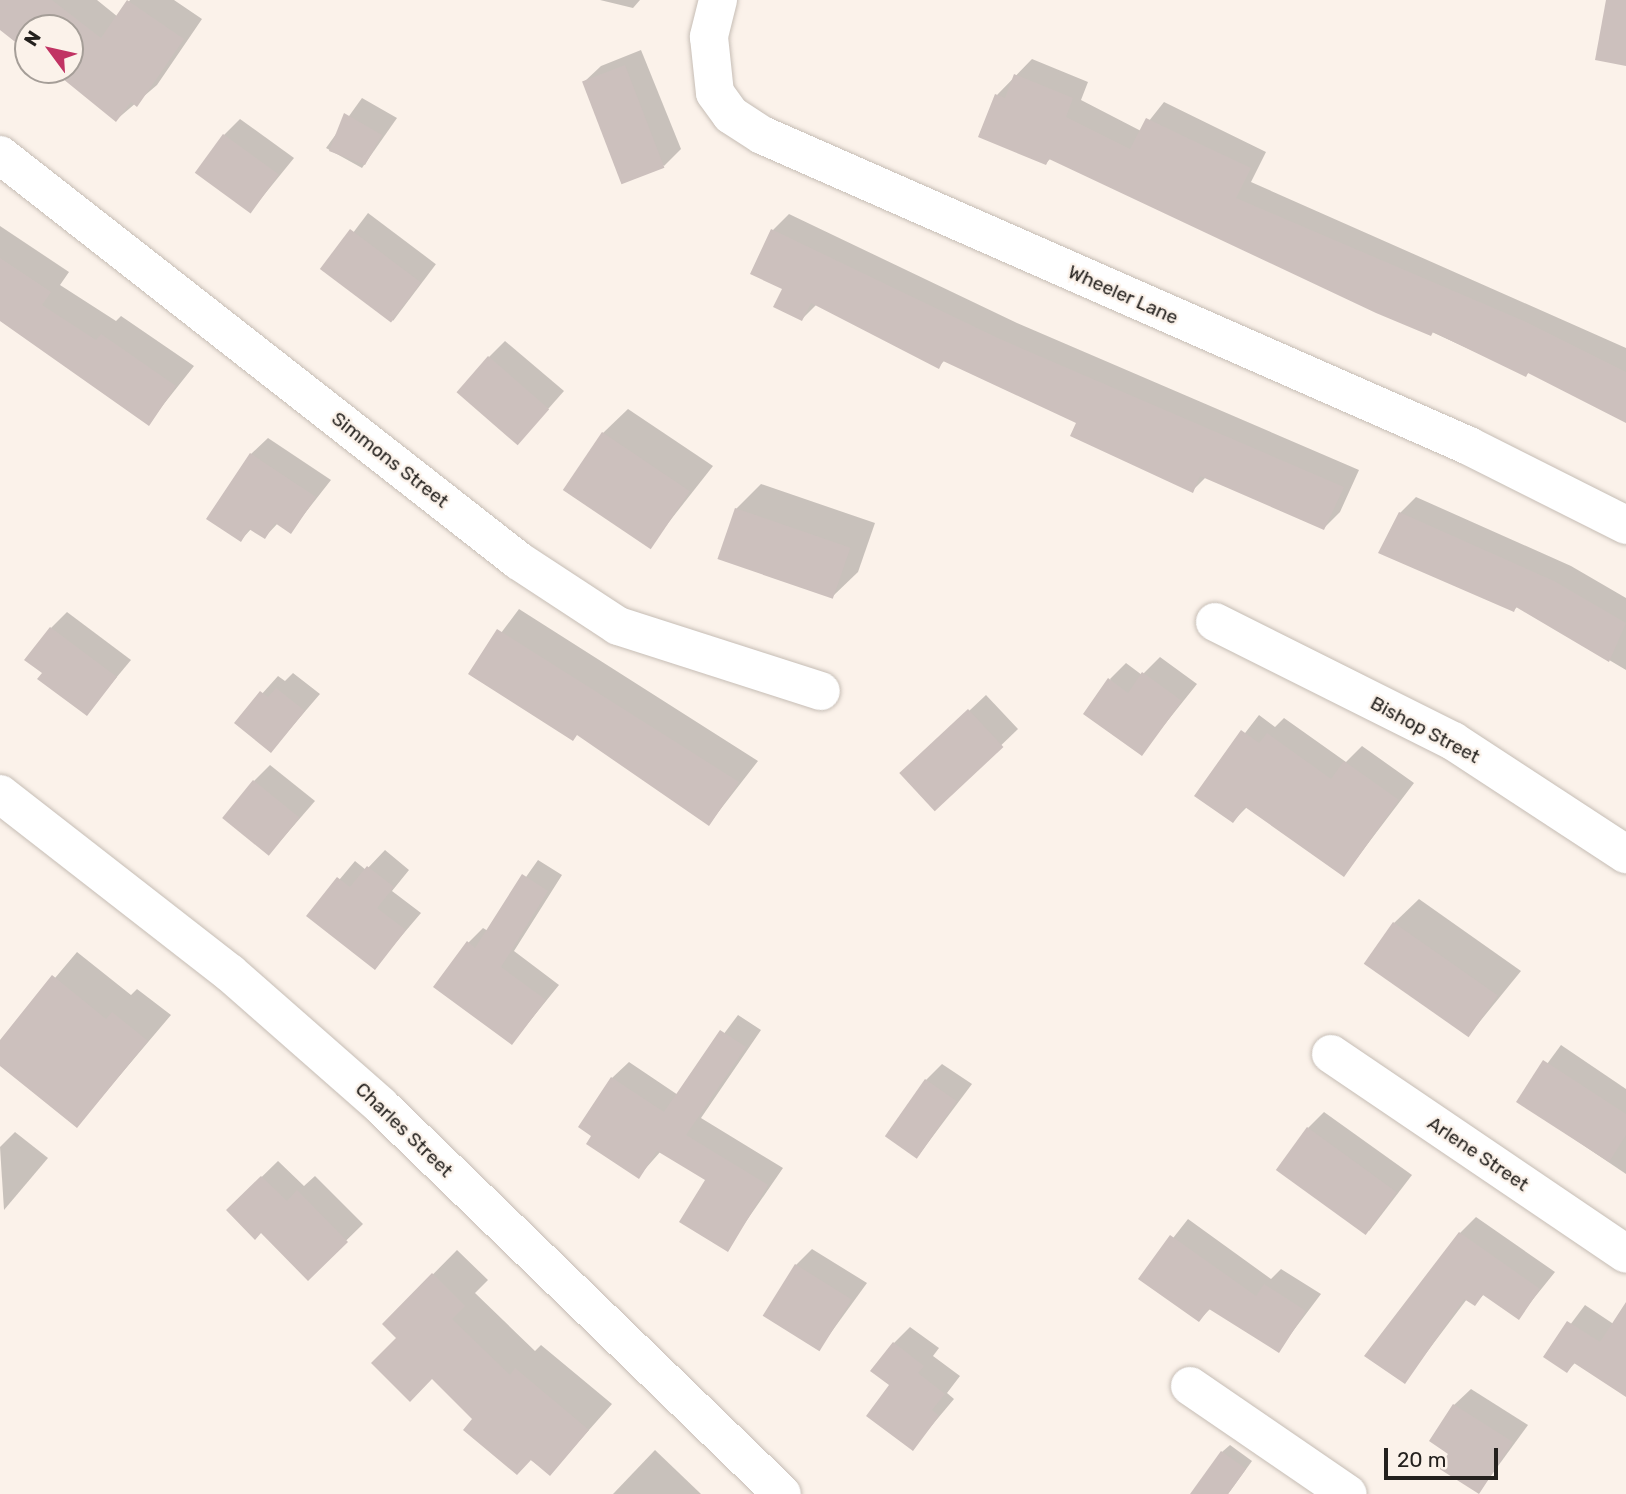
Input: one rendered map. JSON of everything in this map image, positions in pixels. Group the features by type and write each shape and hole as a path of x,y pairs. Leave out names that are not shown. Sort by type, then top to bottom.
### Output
{"street":[{"name":"Wheeler Lane","path":"718,0 709,37 715,93 731,116 762,135 1469,446 1626,525"},
{"name":"Simmons Street","path":"0,155 519,561 618,626 821,691"},
{"name":"Bishop Street","path":"1214,622 1452,741 1626,854"},
{"name":"Charles Street","path":"0,794 230,973 380,1105 782,1494"},
{"name":"Arlene Street","path":"1331,1054 1626,1254"},
{"path":"1190,1386 1348,1494"}],"building":[{"path":"0,0 52,0 70,14 14,14 14,41 0,30"},
{"path":"127,0 184,39 137,107 131,102 116,122 69,84 84,84 84,25 101,38"},
{"path":"1606,0 1626,0 1626,66 1595,60"},
{"path":"625,65 664,168 621,184 582,81"},
{"path":"1014,74 1073,98 1066,117 1130,149 1146,118 1251,168 1236,198 1524,321 1626,372 1626,423 1528,373 1526,377 1433,332 1431,336 1376,313 1049,159 1046,165 978,137 995,94 1005,98"},
{"path":"344,113 382,135 365,165 329,151"},
{"path":"223,134 279,175 251,213 195,173"},
{"path":"350,229 421,283 391,322 320,269"},
{"path":"771,229 1000,339 1344,487 1324,530 1200,476 1193,493 1070,436 1076,423 943,361 939,369 811,303 802,321 773,307 782,289 750,274"},
{"path":"0,258 51,292 42,305 96,340 101,334 176,386 149,426 0,321"},
{"path":"488,356 549,409 518,445 457,392"},
{"path":"602,432 690,491 651,549 563,490"},
{"path":"250,453 316,497 291,534 275,523 265,539 249,529 241,542 206,519"},
{"path":"735,508 850,548 833,599 717,559"},
{"path":"1399,512 1554,581 1626,623 1609,662 1516,607 1514,612 1378,553"},
{"path":"50,627 117,677 87,716 37,679 42,673 24,660"},
{"path":"497,629 739,782 709,826 577,735 573,741 468,674"},
{"path":"1142,672 1182,701 1142,756 1083,714 1108,678 1128,693"},
{"path":"276,688 305,711 271,753 234,723 260,691 268,697"},
{"path":"968,709 1003,747 935,811 899,773"},
{"path":"1241,730 1259,743 1267,733 1331,779 1344,761 1399,800 1344,877 1245,807 1233,823 1194,796"},
{"path":"253,780 300,818 269,856 222,818"},
{"path":"367,866 394,887 377,908 406,930 375,970 306,916 337,877 350,887"},
{"path":"522,874 548,891 501,967 546,1000 512,1045 433,987 467,941 475,948"},
{"path":"1393,922 1498,995 1469,1037 1364,964"},
{"path":"52,975 106,1019 112,1012 148,1041 77,1128 0,1066 0,1040"},
{"path":"720,1030 746,1047 686,1135 768,1185 728,1252 679,1222 705,1180 657,1151 639,1179 586,1144 591,1136 578,1127 611,1077 664,1112"},
{"path":"1543,1060 1626,1114 1626,1135 1609,1162 1516,1102"},
{"path":"925,1079 957,1101 917,1159 885,1136"},
{"path":"1307,1127 1397,1192 1366,1235 1276,1170"},
{"path":"261,1176 287,1201 297,1190 348,1242 308,1281 261,1233 255,1240 226,1210"},
{"path":"1459,1232 1540,1289 1519,1320 1483,1295 1475,1306 1464,1299 1405,1384 1364,1356"},
{"path":"1170,1235 1256,1296 1264,1284 1306,1311 1279,1353 1209,1309 1199,1322 1138,1279"},
{"path":"795,1264 852,1300 819,1351 763,1316"},
{"path":"432,1273 465,1306 452,1319 510,1375 515,1368 589,1430 550,1476 531,1460 517,1475 463,1430 472,1419 432,1379 410,1402 371,1363 396,1338 382,1324"},
{"path":"1626,1302 1626,1397 1574,1363 1567,1373 1543,1357 1567,1321 1600,1342"},
{"path":"893,1342 924,1366 918,1373 945,1394 932,1410 939,1416 913,1451 866,1416 889,1385 870,1371"},
{"path":"1453,1404 1513,1442 1479,1494 1438,1468 1448,1454 1429,1441"},
{"path":"1221,1451 1246,1469 1228,1494 1190,1494"}]}
